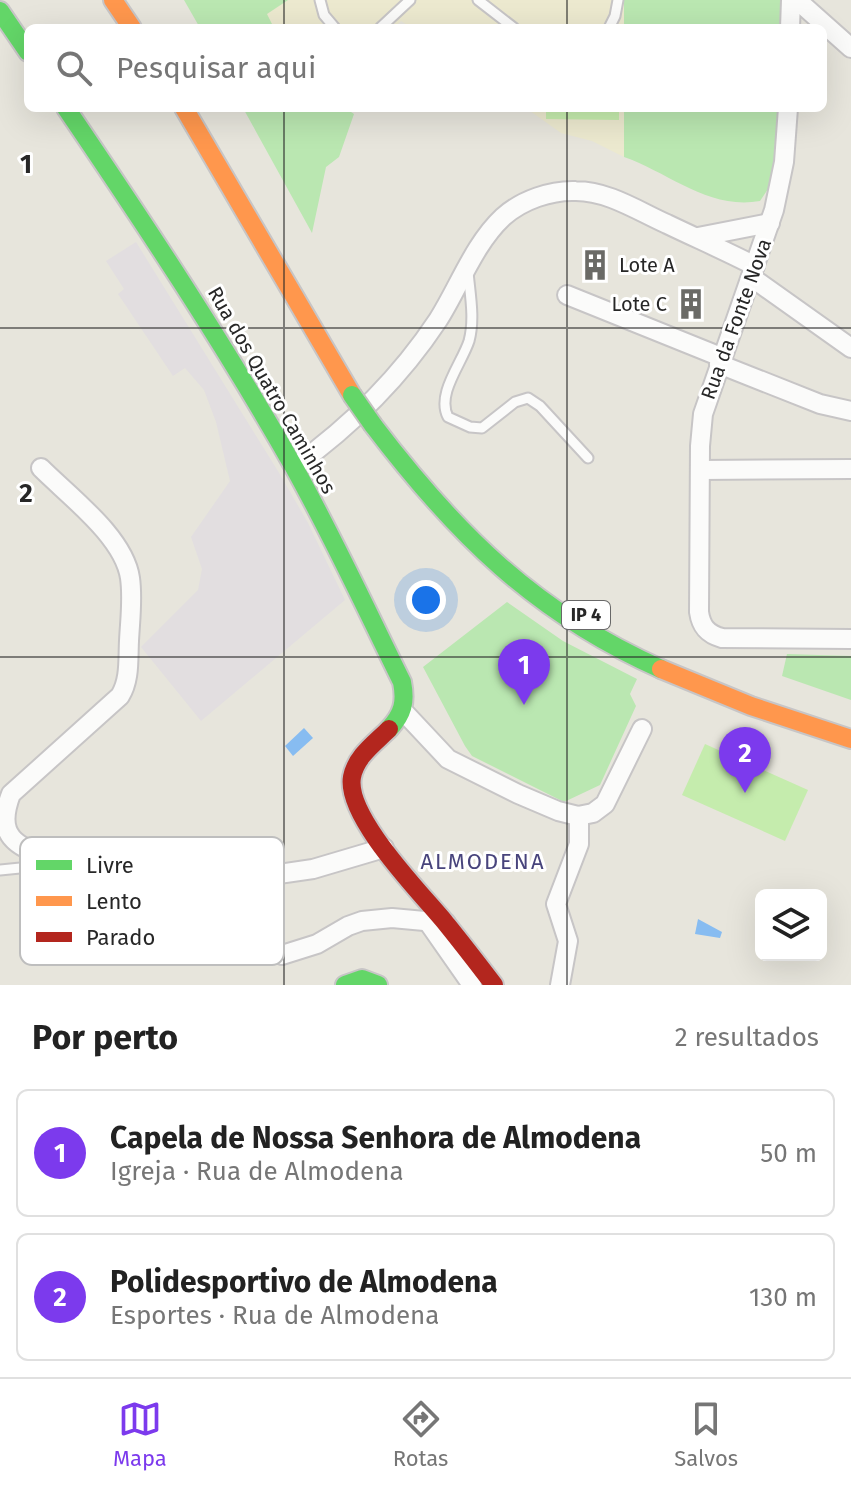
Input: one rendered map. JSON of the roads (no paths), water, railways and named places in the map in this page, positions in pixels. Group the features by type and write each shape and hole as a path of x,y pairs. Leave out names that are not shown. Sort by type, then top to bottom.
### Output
{"main road":[{"path":"113,0 129,24"},
{"path":"132,0 148,24"},
{"path":"0,11 24,46"},
{"name":"Rua dos Quatro Caminhos","path":"69,112 215,334 294,467 402,682 406,699 403,711"},
{"name":"IP 4","path":"186,112 358,390 425,492 478,549 571,621 645,662 760,710 851,739"},
{"name":"IP 4","path":"204,112 358,390"},
{"name":"IP 4","path":"377,419 484,531 603,626 651,653 709,679 851,728"},
{"path":"403,711 362,757 351,781 359,809 437,922 494,985"},
{"path":"345,985 359,979 371,980 378,985"}],"street":[{"path":"791,24 794,0"},
{"path":"794,0 822,24"},
{"path":"827,28 851,48"},
{"name":"Rua da Fonte Nova","path":"788,112 784,162 772,217 703,414 699,604 704,628 711,634 729,638 851,639"},
{"path":"294,467 351,424 386,387 437,322 491,229 507,213 526,202 562,192 586,192 607,197 698,237 753,272 851,348"},
{"path":"698,237 772,217"},
{"path":"567,295 820,404 851,411"},
{"path":"20,845 5,829 3,811 18,786 123,690 128,672 131,589 128,568 117,545 41,468"},
{"path":"700,470 851,469"},
{"path":"403,711 441,754 454,763 542,805 579,816 593,813 605,804 642,729"},
{"path":"560,985 568,941 556,904 579,844 579,816"},
{"path":"284,873 313,869 384,848"},
{"path":"284,954 317,944 362,921 385,918 437,922 472,985"}],"lane":[{"path":"320,0 324,15 332,24"},
{"path":"384,24 410,0"},
{"path":"478,0 509,24"},
{"path":"611,24 618,0"},
{"path":"468,268 470,333 447,393 444,408 448,417 470,427 482,428 519,398 528,398 545,411 588,458"},
{"path":"0,870 20,868"}],"water":[{"path":"304,728 313,738 293,756 285,746"},
{"path":"698,919 722,932 720,938 695,934"}],"place":[{"name":"Lote A","path":"595,265"},
{"name":"Lote C","path":"691,304"},
{"name":"Capela de Nossa Senhora de Almodena","path":"524,705"},
{"name":"Polidesportivo de Almodena","path":"745,793"}],"district":[{"name":"ALMODENA","path":"483,861"}]}
